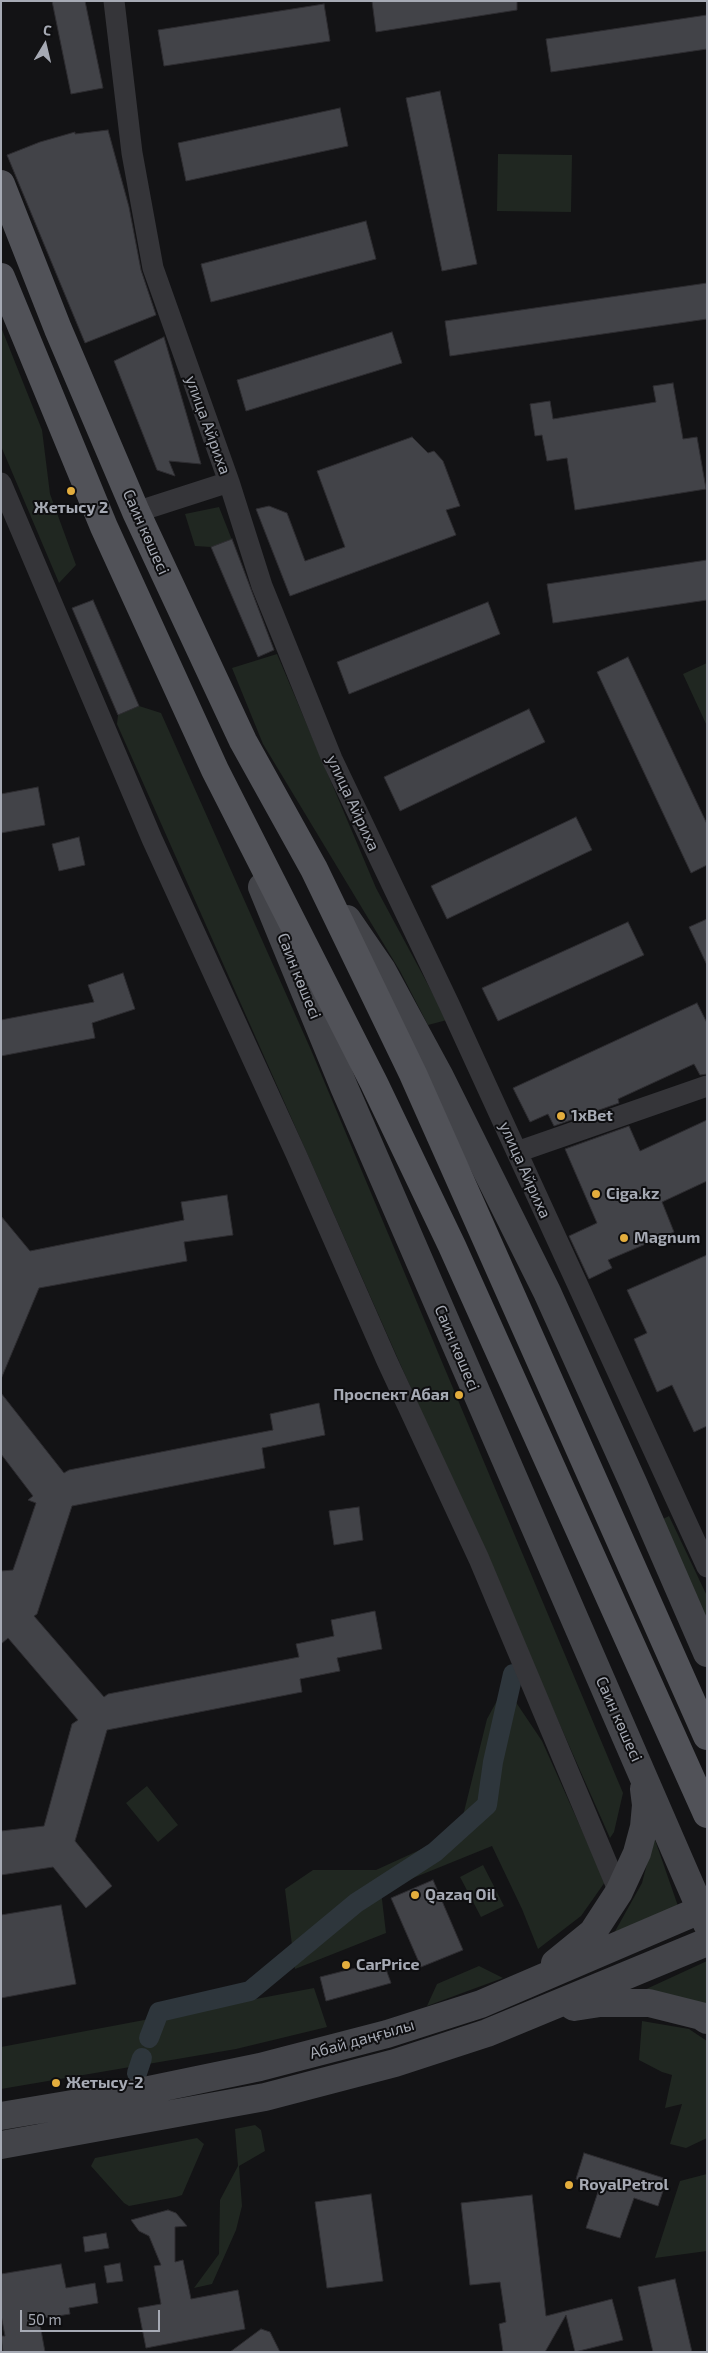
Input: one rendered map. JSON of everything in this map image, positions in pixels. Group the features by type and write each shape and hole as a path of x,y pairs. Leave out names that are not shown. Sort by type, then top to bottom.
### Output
{"main road":[{"name":"Саин көшесі","path":"1,184 58,329 136,512 243,741 314,869 412,1074 707,1736"},
{"name":"Саин көшесі","path":"1,277 104,527 214,770 344,1087 642,1771 703,1902"},
{"name":"Саин көшесі","path":"214,770 374,1083 452,1246 707,1814"},
{"name":"Саин көшесі","path":"314,869 382,970 440,1077 547,1292 707,1653"},
{"path":"534,1982 593,1932 619,1892 637,1853 644,1826 646,1805 642,1771"},
{"name":"Абай даңғылы","path":"1,2116 120,2096 260,2067 387,2034 481,2004 534,1982 703,1902"},
{"name":"Абай даңғылы","path":"1,2145 265,2097 395,2063 487,2033 707,1942"},
{"path":"541,2012 600,2003 650,2003 701,2016 707,2020"}],"street":[{"name":"улица Айриха","path":"114,1 132,154 153,268 229,482 262,586 332,759 517,1152 707,1567"},
{"path":"136,512 229,482"},
{"path":"1,483 152,839 296,1154 387,1361 479,1559 619,1892"},
{"path":"517,1152 707,1086"},
{"path":"547,1292 575,1279"}],"shaded area":[{"path":"498,154 572,155 571,212 497,211"},
{"path":"1,327 42,430 50,494 76,565 59,583 1,446"},
{"path":"219,507 232,540 211,547 195,546 185,514"},
{"path":"277,654 376,888 447,1020 428,1025 400,971 263,744 232,668"},
{"path":"707,663 707,726 683,674"},
{"path":"139,706 161,713 311,1050 623,1793 614,1832 610,1838 117,724 118,715"},
{"path":"669,1516 707,1596 707,1631 659,1521"},
{"path":"505,1686 542,1741 605,1882 581,1916 538,1949 522,1909 492,1846 381,1891 386,1933 295,1969 285,1889 313,1870 376,1870 459,1832 487,1719"},
{"path":"147,1786 178,1825 158,1842 126,1803"},
{"path":"654,1837 678,1906 613,1935 642,1883"},
{"path":"483,1865 504,1906 481,1917 460,1877"},
{"path":"707,1961 707,2007 642,1991"},
{"path":"479,1966 503,1978 427,2006 437,1984"},
{"path":"314,1988 327,2027 236,2049 1,2089 1,2047"},
{"path":"642,2021 689,2029 707,2041 707,2138 686,2148 670,2144 682,2104 665,2108 672,2075 639,2060"},
{"path":"255,2125 261,2130 265,2151 239,2166 242,2206 236,2230 212,2284 194,2288 219,2254 220,2200 238,2166 235,2129"},
{"path":"197,2138 204,2144 182,2195 176,2197 129,2206 124,2203 91,2166 95,2158"},
{"path":"707,2174 707,2251 655,2258 680,2181"}],"building":[{"path":"52,1 85,1 103,88 71,94"},
{"path":"372,1 517,1 517,10 376,32"},
{"path":"324,4 330,41 164,66 158,30"},
{"path":"707,15 707,49 551,72 546,39"},
{"path":"440,91 477,264 442,271 406,98"},
{"path":"340,108 348,146 186,181 178,143"},
{"path":"108,130 129,207 141,270 156,315 85,343 7,155 40,142 75,132 75,134"},
{"path":"366,221 376,259 211,302 201,264"},
{"path":"707,283 707,319 450,356 445,321"},
{"path":"392,332 402,363 246,411 237,380"},
{"path":"164,337 201,464 169,461 175,476 157,470 114,361"},
{"path":"673,383 683,439 697,437 706,489 575,510 567,458 547,461 542,435 535,436 530,404 550,401 553,419 656,402 653,386"},
{"path":"412,437 428,453 434,451 443,461 460,506 446,510 456,535 290,596 256,509 269,506 287,513 305,561 345,547 317,471"},
{"path":"232,539 274,650 258,657 211,547"},
{"path":"707,560 707,600 553,623 547,584"},
{"path":"93,600 139,706 118,715 72,608"},
{"path":"488,602 500,634 349,694 337,662"},
{"path":"628,657 707,824 707,865 691,873 597,672"},
{"path":"529,709 545,742 400,811 384,777"},
{"path":"38,787 45,825 1,833 1,794"},
{"path":"576,817 592,850 447,919 431,886"},
{"path":"79,837 85,865 59,871 52,844"},
{"path":"707,919 707,965 689,927"},
{"path":"628,922 644,955 498,1021 482,988"},
{"path":"123,973 135,1009 92,1023 95,1038 1,1056 1,1020 94,1002 88,985"},
{"path":"697,1003 707,1023 707,1074 700,1075 694,1064 618,1099 619,1103 554,1126 548,1114 530,1122 513,1088"},
{"path":"707,1120 707,1181 662,1202 674,1232 608,1260 612,1268 589,1279 569,1236 597,1223 565,1149 629,1126 640,1151"},
{"path":"227,1195 233,1235 184,1242 187,1261 39,1288 1,1379 1,1216 30,1251 184,1220 181,1202"},
{"path":"707,1255 707,1426 694,1432 672,1385 657,1392 634,1339 647,1333 627,1290"},
{"path":"1,1393 64,1473 69,1470 273,1430 270,1414 319,1403 325,1435 262,1448 265,1468 72,1506 37,1614 34,1616 104,1697 108,1694 299,1657 296,1644 334,1636 331,1620 375,1611 382,1649 337,1658 340,1671 300,1679 302,1692 107,1730 75,1841 112,1886 86,1908 53,1867 1,1875 1,1831 44,1826 72,1724 78,1720 8,1638 1,1644 1,1571 13,1570 36,1503 28,1500 33,1496 1,1454"},
{"path":"359,1507 363,1540 334,1545 329,1511"},
{"path":"433,1880 463,1950 421,1967 391,1898"},
{"path":"61,1905 76,1984 1,1998 1,1915"},
{"path":"383,1961 391,1983 326,2001 320,1977"},
{"path":"584,2153 667,2179 658,2206 634,2198 620,2238 586,2228 600,2186 576,2179"},
{"path":"371,2194 383,2281 327,2288 315,2202"},
{"path":"532,2195 546,2316 612,2299 623,2340 575,2352 566,2315 545,2352 503,2352 499,2324 506,2322 500,2282 470,2285 461,2203"},
{"path":"168,2210 176,2213 187,2226 175,2227 175,2262 183,2260 191,2299 238,2290 245,2329 146,2348 138,2308 161,2304 154,2266 161,2265 149,2236 139,2231 131,2220"},
{"path":"106,2233 109,2248 85,2252 83,2237"},
{"path":"120,2263 123,2281 107,2283 104,2266"},
{"path":"61,2264 66,2288 95,2283 98,2303 69,2308 70,2314 39,2319 45,2352 3,2352 1,2336 5,2336 1,2315 1,2274"},
{"path":"675,2279 692,2352 653,2352 638,2287"},
{"path":"261,2329 270,2332 280,2352 230,2352"}],"waterway":[{"path":"149,2038 159,2012 250,1991 356,1903 435,1852 487,1805 493,1762 513,1674"},
{"path":"137,2073 142,2058"}],"place":[{"name":"Жетысу 2","path":"71,491"},
{"name":"1xBet","path":"561,1116"},
{"name":"Ciga.kz","path":"596,1194"},
{"name":"Magnum","path":"624,1238"},
{"name":"Проспект Абая","path":"459,1395"},
{"name":"Qazaq Oil","path":"415,1895"},
{"name":"CarPrice","path":"346,1965"},
{"name":"Жетысу-2","path":"56,2083"},
{"name":"RoyalPetrol","path":"569,2185"}]}
